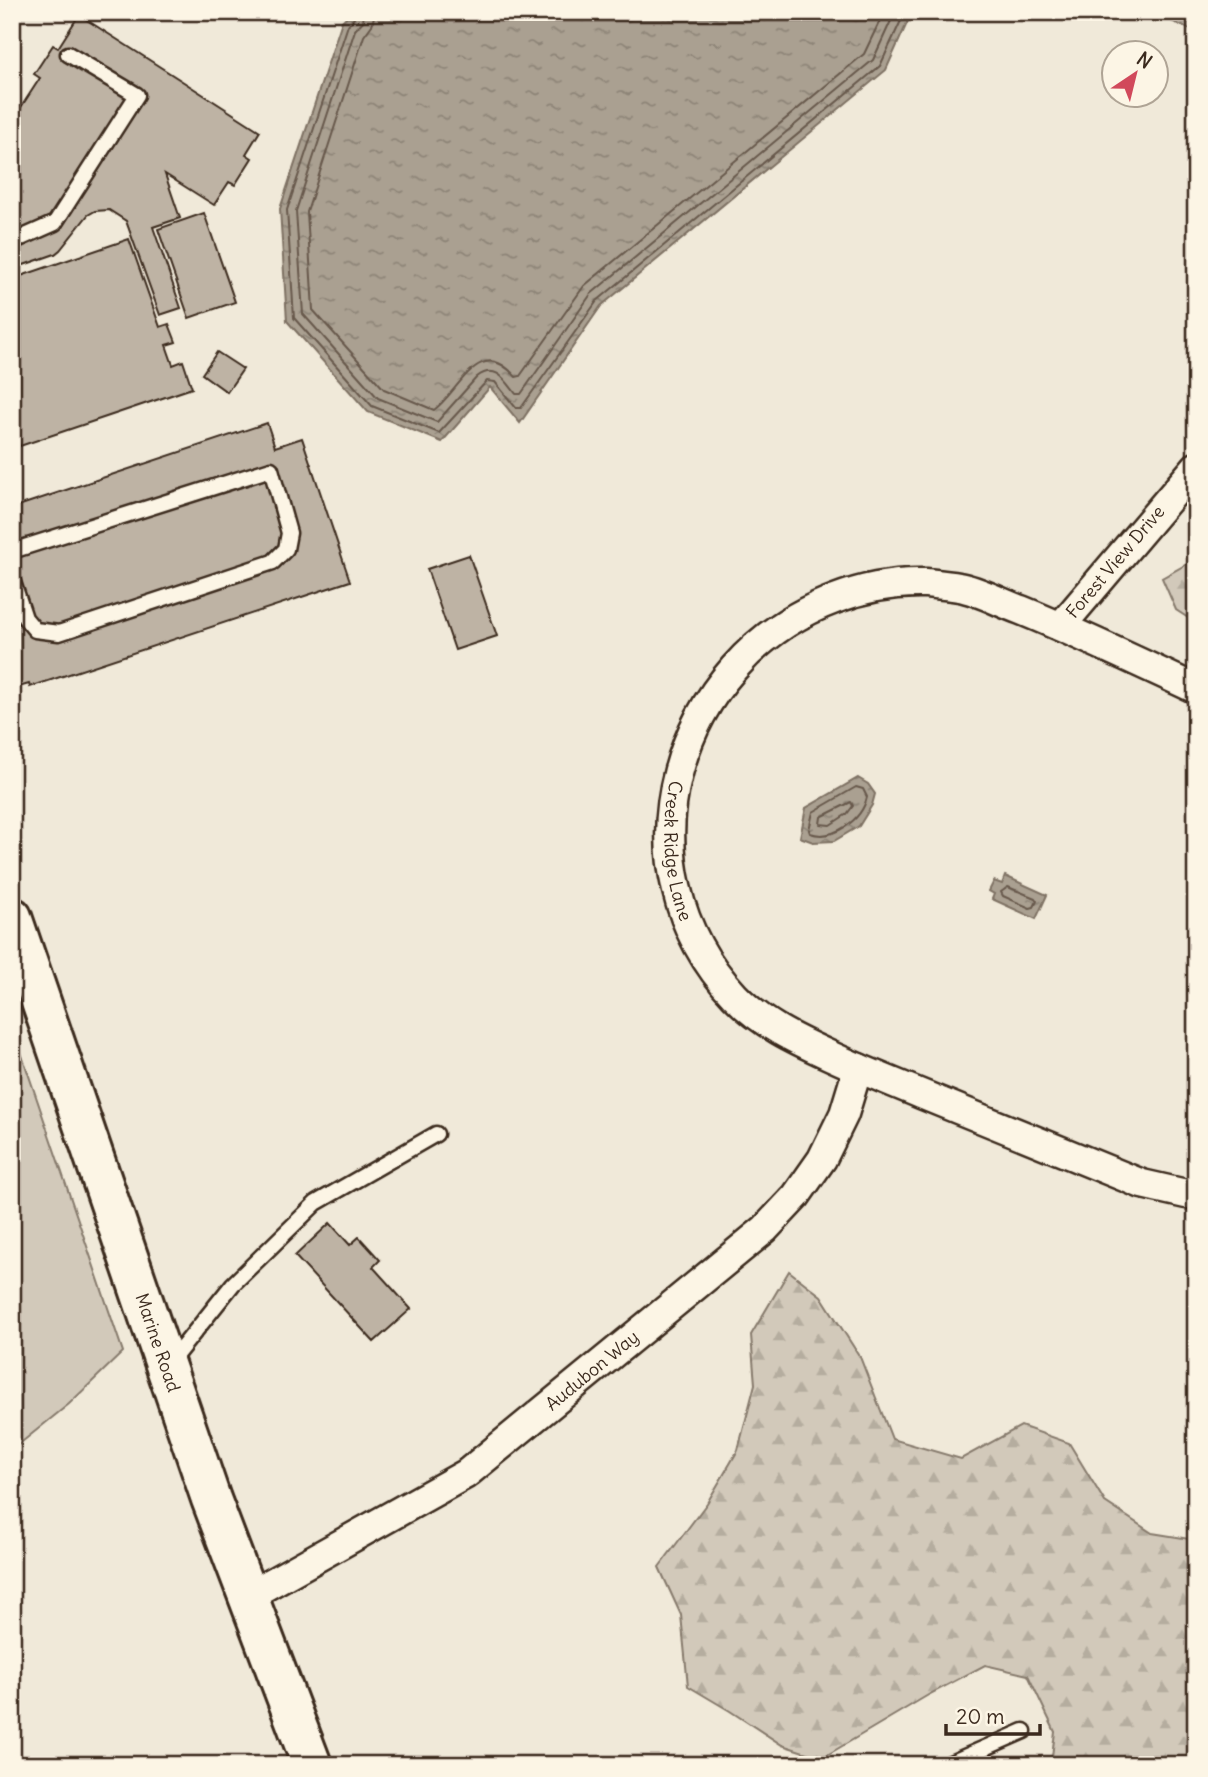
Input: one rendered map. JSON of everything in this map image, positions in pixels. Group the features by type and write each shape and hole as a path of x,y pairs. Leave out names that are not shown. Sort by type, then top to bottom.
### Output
{"main road":[{"name":"Marine Road","path":"14,931 211,1499 312,1765"}],"street":[{"name":"Forest View Drive","path":"1061,626 1196,467"},
{"name":"Creek Ridge Lane","path":"1196,690 1061,626 961,587 924,583 899,584 850,593 816,606 783,624 753,646 713,693 690,736 678,771 671,808 670,845 675,881 685,917 698,946 735,996 758,1017 784,1035 1142,1184 1196,1194"},
{"name":"Audubon Way","path":"248,1595 466,1474 765,1229 796,1196 822,1159 844,1114 858,1068"}],"lane":[{"path":"12,242 55,223 137,95 68,54"},
{"path":"12,551 271,469 289,533 286,549 273,562 59,633 35,629 25,618 12,579"},
{"path":"166,1367 233,1284 316,1203 436,1134"},
{"path":"946,1765 1024,1731"}],"green space":[{"path":"1151,12 1196,12 1196,32"},
{"path":"1196,559 1196,623 1176,610 1162,578"},
{"path":"12,1026 123,1352 69,1404 12,1450"},
{"path":"789,1271 821,1296 860,1357 892,1439 961,1459 1021,1426 1069,1443 1105,1502 1152,1533 1196,1540 1189,1576 1193,1607 1196,1610 1196,1765 1051,1765 1055,1732 1028,1675 985,1665 822,1758 782,1745 688,1686 681,1615 659,1567 707,1503 738,1450 755,1384 751,1335"}],"water":[{"path":"351,12 912,12 886,70 601,306 520,423 490,387 442,442 368,412 287,321 280,209 342,21"},
{"path":"858,778 868,784 875,794 872,805 859,826 834,841 813,842 800,837 806,808"},
{"path":"1005,876 1047,895 1036,919 992,899 994,894 989,891 994,881 1002,884"}],"building":[{"path":"79,15 260,131 246,154 252,158 235,185 229,182 214,205 165,174 180,218 153,227 181,308 160,315 126,221 109,210 95,211 88,215 55,254 12,269 12,121 40,78 34,74 53,45 58,48"},
{"path":"204,213 235,302 189,318 158,229"},
{"path":"129,239 160,327 169,324 176,342 166,345 173,365 183,361 192,388 20,446 16,435 12,436 12,279"},
{"path":"217,352 243,369 227,392 202,374"},
{"path":"267,423 275,447 302,438 350,581 30,687 29,684 12,689 12,508"},
{"path":"469,555 497,636 455,650 427,569"},
{"path":"330,1223 350,1245 359,1237 380,1260 373,1267 411,1309 374,1342 295,1256"}]}
